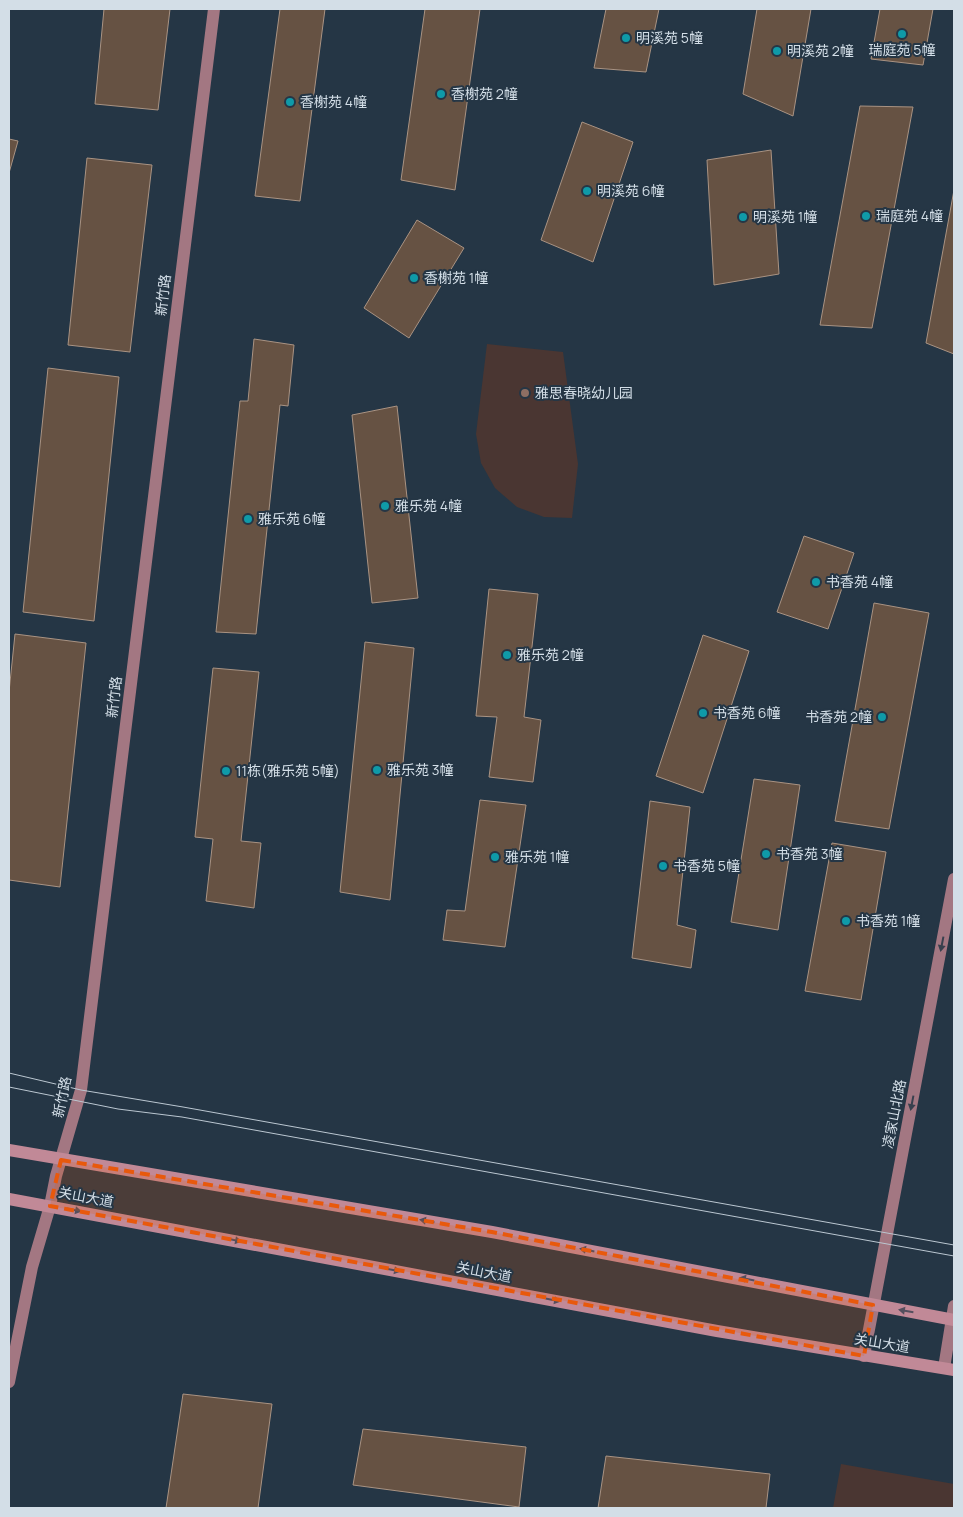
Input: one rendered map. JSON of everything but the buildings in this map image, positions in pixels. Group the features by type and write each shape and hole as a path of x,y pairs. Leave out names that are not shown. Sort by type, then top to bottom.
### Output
{"main road":[{"name":"新竹路","path":"9,1382 32,1267 80,1090 214,9"},
{"name":"凌家山北路","path":"864,1356 954,878"},
{"path":"9,1150 492,1232 953,1319"},
{"name":"关山大道","path":"9,1199 718,1331 949,1369"},
{"path":"949,1369 954,1306"}],"highlighted area":[{"path":"61,1160 492,1232 873,1305 864,1356 50,1206"}],"shaded area":[{"name":"雅思春晓幼儿园","path":"487,344 563,352 578,464 572,518 544,517 517,507 495,488 481,463 476,434"},
{"path":"841,1464 954,1484 954,1508 833,1508"}],"tram line":[{"path":"9,1073 81,1090 954,1245"},
{"path":"9,1087 118,1109 182,1117 954,1256"}],"place":[{"name":"瑞庭苑 5幢","path":"902,34"},
{"name":"明溪苑 5幢","path":"626,38"},
{"name":"明溪苑 2幢","path":"777,51"},
{"name":"香榭苑 2幢","path":"441,94"},
{"name":"香榭苑 4幢","path":"290,102"},
{"name":"明溪苑 6幢","path":"587,191"},
{"name":"瑞庭苑 4幢","path":"866,216"},
{"name":"明溪苑 1幢","path":"743,217"},
{"name":"香榭苑 1幢","path":"414,278"},
{"name":"雅思春晓幼儿园","path":"525,393"},
{"name":"雅乐苑 4幢","path":"385,506"},
{"name":"雅乐苑 6幢","path":"248,519"},
{"name":"书香苑 4幢","path":"816,582"},
{"name":"雅乐苑 2幢","path":"507,655"},
{"name":"书香苑 6幢","path":"703,713"},
{"name":"书香苑 2幢","path":"882,717"},
{"name":"雅乐苑 3幢","path":"377,770"},
{"name":"11栋(雅乐苑 5幢)","path":"226,771"},
{"name":"书香苑 3幢","path":"766,854"},
{"name":"雅乐苑 1幢","path":"495,857"},
{"name":"书香苑 5幢","path":"663,866"},
{"name":"书香苑 1幢","path":"846,921"}]}
